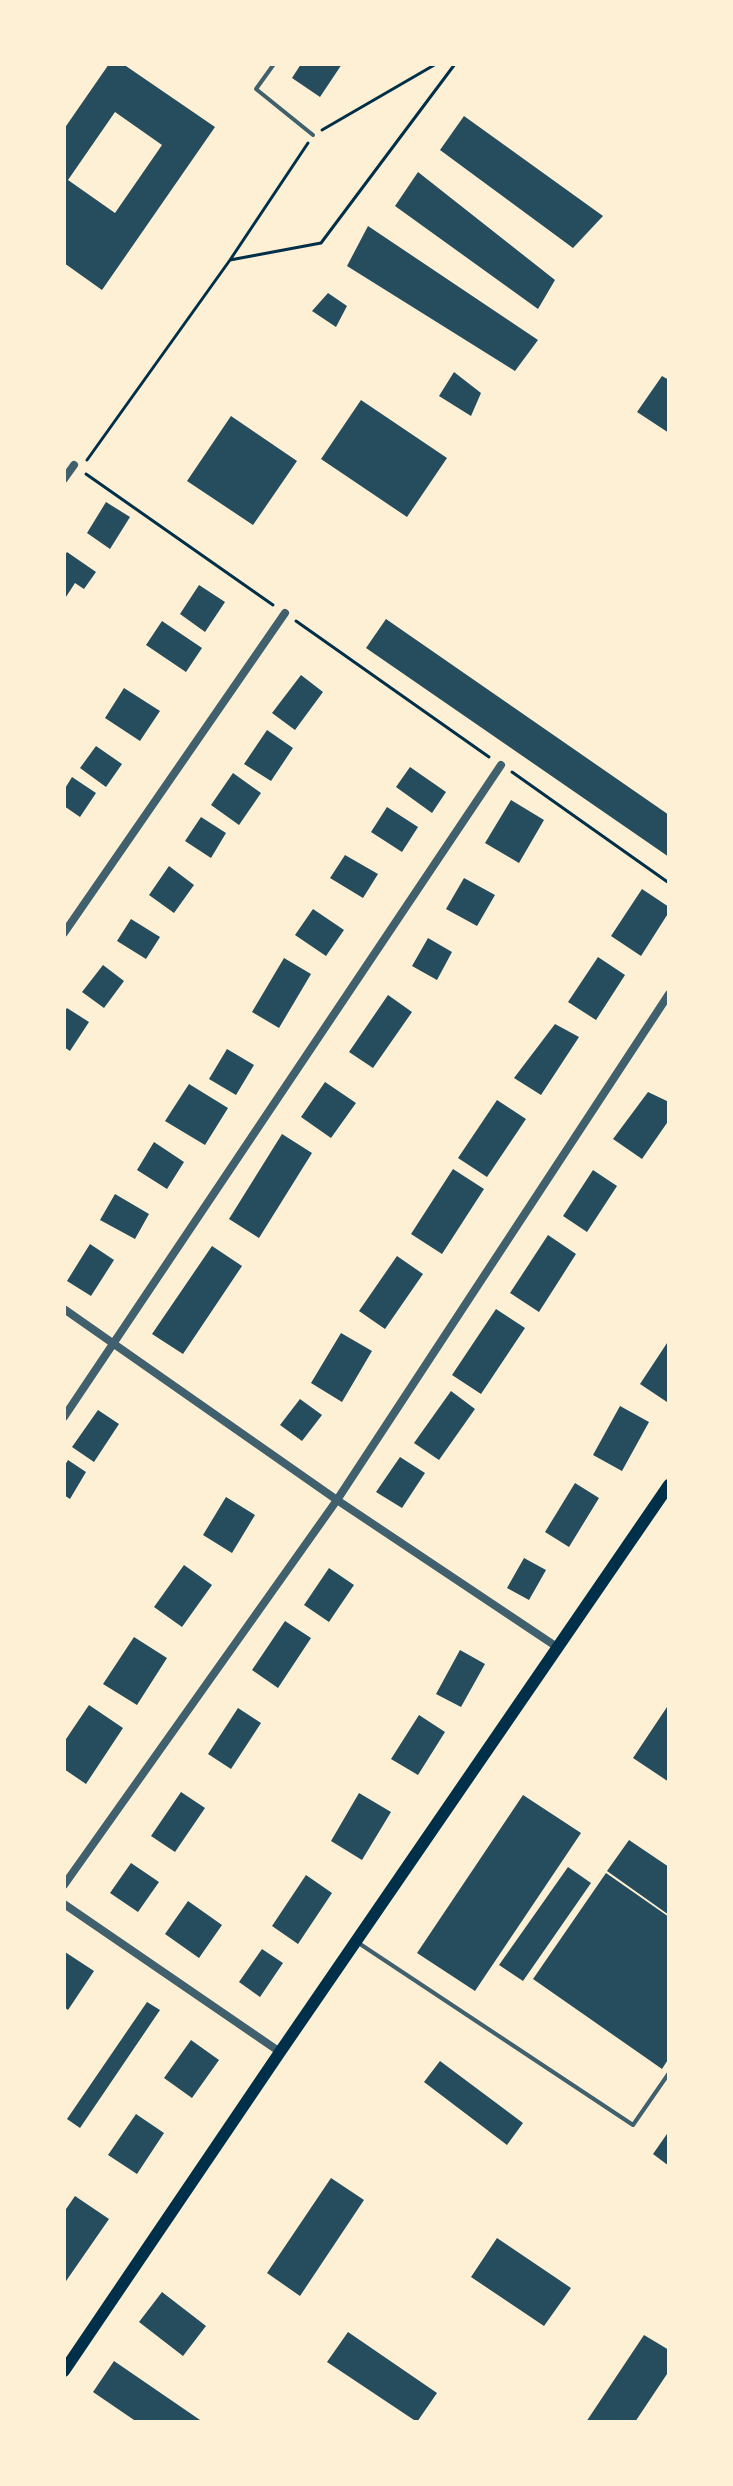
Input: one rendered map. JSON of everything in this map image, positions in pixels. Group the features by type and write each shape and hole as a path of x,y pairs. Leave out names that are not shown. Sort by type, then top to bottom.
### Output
{"main road":[{"path":"64,2371 669,1485"}],"street":[{"path":"64,479 74,465"},
{"path":"64,933 285,613"},
{"path":"64,1417 501,765"},
{"path":"64,1885 337,1500 669,994"},
{"path":"64,1309 337,1500 557,1647"},
{"path":"64,1904 280,2052"}],"lane":[{"path":"274,64 256,89 313,135"},
{"path":"355,1941 633,2125 669,2073"}],"path":[{"path":"436,64 313,135 230,260 80,469 669,883"},
{"path":"230,260 321,243 455,64"}],"building":[{"path":"109,64 123,64 215,127 102,290 64,263 64,129","holes":["115,112 162,145 115,213 68,180"]},
{"path":"301,64 342,64 320,97 292,78"},
{"path":"464,116 603,216 573,248 440,150"},
{"path":"418,172 555,280 538,309 395,206"},
{"path":"368,226 538,340 515,371 347,266"},
{"path":"328,293 347,306 336,327 312,311"},
{"path":"454,372 481,393 471,416 439,396"},
{"path":"662,376 669,380 669,433 637,412"},
{"path":"361,400 447,458 407,517 321,459"},
{"path":"231,416 297,461 253,525 187,481"},
{"path":"106,502 130,517 110,549 87,533"},
{"path":"67,552 96,572 84,589 75,583 64,600 64,556"},
{"path":"199,585 225,602 205,632 180,614"},
{"path":"386,619 669,815 669,857 366,648"},
{"path":"162,621 202,648 186,672 146,645"},
{"path":"301,675 323,692 295,730 272,713"},
{"path":"124,688 160,711 140,741 105,718"},
{"path":"267,730 293,748 271,781 244,764"},
{"path":"96,746 122,764 106,787 80,768"},
{"path":"410,767 446,792 432,813 396,787"},
{"path":"233,773 261,793 239,825 211,805"},
{"path":"72,777 96,793 80,817 64,806 64,790"},
{"path":"511,800 544,820 519,863 485,843"},
{"path":"387,807 418,827 402,852 371,832"},
{"path":"201,817 226,833 211,858 185,841"},
{"path":"345,855 378,874 363,898 330,878"},
{"path":"169,866 194,885 174,913 149,895"},
{"path":"464,878 495,895 477,926 446,909"},
{"path":"642,889 669,907 669,912 641,956 611,936"},
{"path":"313,909 344,930 326,956 295,935"},
{"path":"131,919 160,937 146,959 117,941"},
{"path":"428,938 452,952 437,980 412,966"},
{"path":"598,957 625,975 596,1020 568,1002"},
{"path":"284,958 311,974 279,1028 252,1012"},
{"path":"103,965 124,981 104,1008 82,992"},
{"path":"388,995 412,1012 373,1068 349,1052"},
{"path":"67,1008 89,1022 70,1051 64,1047 64,1012"},
{"path":"555,1024 579,1037 541,1095 514,1078"},
{"path":"227,1049 254,1065 236,1095 209,1079"},
{"path":"325,1082 356,1103 331,1138 301,1117"},
{"path":"189,1084 228,1108 205,1145 165,1121"},
{"path":"648,1092 669,1102 669,1120 642,1159 613,1139"},
{"path":"497,1100 526,1119 487,1177 458,1158"},
{"path":"282,1134 312,1153 259,1238 229,1219"},
{"path":"154,1142 184,1162 167,1189 137,1170"},
{"path":"453,1169 484,1189 442,1254 411,1234"},
{"path":"593,1170 617,1186 587,1232 563,1216"},
{"path":"115,1194 149,1214 135,1239 100,1220"},
{"path":"548,1235 576,1254 539,1312 510,1293"},
{"path":"90,1244 114,1260 91,1296 67,1281"},
{"path":"212,1246 242,1266 183,1354 152,1334"},
{"path":"397,1256 423,1274 385,1329 359,1311"},
{"path":"496,1309 525,1328 481,1394 452,1375"},
{"path":"341,1333 372,1351 342,1402 311,1383"},
{"path":"669,1340 669,1400 667,1402 640,1384"},
{"path":"451,1391 475,1409 439,1460 414,1443"},
{"path":"300,1399 322,1415 302,1441 280,1425"},
{"path":"620,1406 649,1422 622,1471 593,1455"},
{"path":"98,1410 119,1424 94,1462 72,1447"},
{"path":"400,1457 425,1473 402,1508 376,1492"},
{"path":"68,1460 86,1472 70,1499 64,1495 64,1467"},
{"path":"575,1483 599,1498 569,1547 545,1532"},
{"path":"226,1497 255,1515 232,1553 203,1535"},
{"path":"524,1558 546,1570 529,1600 507,1588"},
{"path":"184,1565 212,1585 182,1627 154,1607"},
{"path":"329,1568 354,1585 329,1622 304,1605"},
{"path":"285,1621 311,1638 278,1688 252,1670"},
{"path":"134,1637 167,1658 137,1705 103,1684"},
{"path":"460,1650 485,1664 461,1707 436,1694"},
{"path":"669,1704 669,1782 633,1758"},
{"path":"89,1705 123,1728 86,1784 64,1769 64,1742"},
{"path":"238,1708 261,1723 231,1769 208,1754"},
{"path":"419,1715 445,1732 418,1775 391,1759"},
{"path":"181,1792 205,1808 175,1852 151,1836"},
{"path":"359,1793 391,1812 362,1860 331,1841"},
{"path":"523,1795 581,1833 475,1991 417,1953"},
{"path":"629,1840 669,1867 669,1915 607,1871"},
{"path":"131,1863 159,1882 138,1912 110,1893"},
{"path":"568,1867 591,1883 523,1981 499,1965"},
{"path":"606,1873 669,1917 669,2058 662,2069 533,1979"},
{"path":"306,1875 332,1893 298,1944 272,1926"},
{"path":"188,1901 222,1925 199,1958 165,1934"},
{"path":"262,1949 283,1963 260,1997 239,1982"},
{"path":"65,1952 94,1971 68,2010 64,2007"},
{"path":"147,2002 160,2010 80,2128 67,2119"},
{"path":"191,2040 219,2060 192,2098 164,2078"},
{"path":"440,2061 523,2123 507,2145 424,2082"},
{"path":"136,2114 164,2133 137,2174 108,2155"},
{"path":"669,2131 669,2166 653,2154"},
{"path":"331,2178 364,2200 300,2296 267,2273"},
{"path":"75,2196 109,2219 64,2284 64,2212"},
{"path":"497,2238 571,2288 544,2326 471,2277"},
{"path":"162,2292 206,2326 183,2356 139,2322"},
{"path":"348,2332 437,2393 417,2422 327,2362"},
{"path":"644,2335 669,2350 669,2371 635,2422 586,2422"},
{"path":"114,2361 203,2422 137,2422 93,2392"}]}
